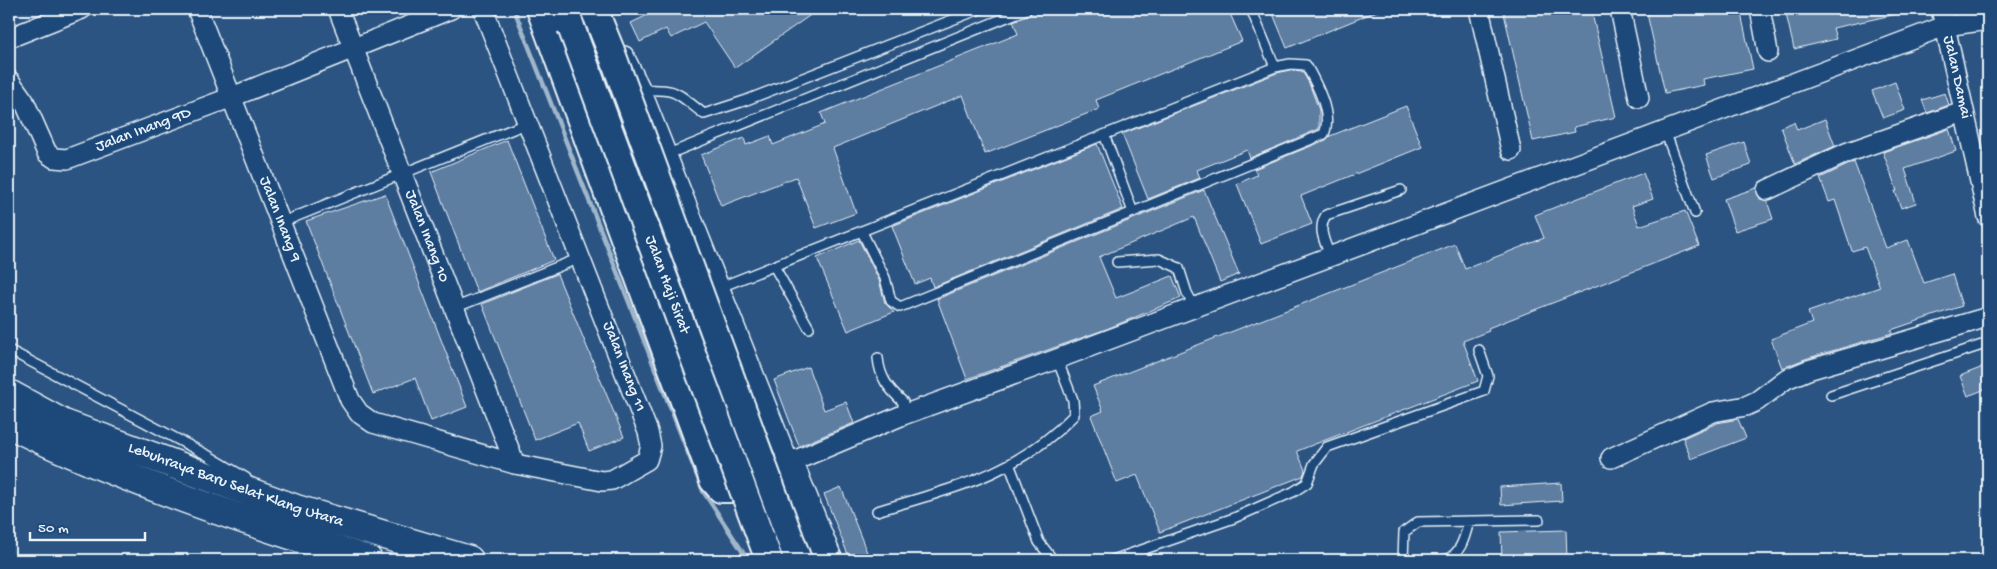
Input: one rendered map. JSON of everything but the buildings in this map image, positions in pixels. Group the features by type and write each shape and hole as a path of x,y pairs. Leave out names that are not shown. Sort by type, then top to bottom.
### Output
{"highway":[{"name":"Lebuhraya Baru Selat Klang Utara","path":"9,394 64,424 296,509 469,560"},
{"name":"Lebuhraya Baru Selat Klang Utara","path":"9,424 68,454 250,522 368,560"},
{"path":"789,463 828,560"}],"main road":[{"path":"540,9 713,480 721,489 730,489 789,463"},
{"name":"Jalan Haji Sirat","path":"594,9 612,51 798,560"},
{"name":"Jalan Haji Sirat","path":"568,18 769,560"}],"street":[{"path":"9,38 82,9"},
{"name":"Jalan Inang 9","path":"197,9 350,400 359,413 373,423"},
{"name":"Jalan Inang 10","path":"338,9 515,464"},
{"name":"Jalan Inang 9D","path":"9,80 24,101 47,152 54,158 67,159 232,97 451,9"},
{"name":"Jalan Inang 11","path":"373,423 515,464 602,481 612,480 647,460 651,446 648,432 483,9"},
{"path":"599,9 641,90 789,463 903,415 1665,131 1943,17 1988,20"},
{"path":"1479,9 1511,150"},
{"path":"1620,9 1639,98"},
{"path":"1760,9 1768,52"},
{"name":"Jalan Damai","path":"1943,17 1963,112 1985,189 1988,217"},
{"path":"1767,190 1846,152 1963,112"},
{"path":"1611,458 1713,412 1746,406 1757,401 1786,379 1808,370 1988,317"}],"lane":[{"path":"641,90 663,89 682,94 704,114 744,101 980,9"},
{"path":"666,155 1027,9"},
{"path":"1251,9 1275,67"},
{"path":"718,288 1275,67 1290,64 1306,65 1320,98 1328,125 1324,134 900,307 891,301 885,278 862,232"},
{"path":"280,223 528,123"},
{"path":"1665,131 1696,212"},
{"path":"1105,136 1133,212"},
{"path":"1330,256 1321,223 1326,215 1401,190"},
{"path":"454,308 580,258"},
{"path":"1117,262 1159,259 1179,268 1187,293 1194,306"},
{"path":"774,266 809,328"},
{"path":"1831,395 1988,343"},
{"path":"9,350 207,455 296,509"},
{"path":"1113,560 1234,518 1293,492 1307,483 1314,464 1327,447 1484,391 1488,376 1479,350"},
{"path":"878,358 880,371 888,388 902,402 903,415"},
{"path":"877,511 980,480 1010,466 1053,437 1074,415 1073,400 1057,359"},
{"path":"1010,466 1039,542 1053,560"},
{"path":"1403,560 1404,532 1411,525 1418,522 1539,520"},
{"path":"1444,560 1452,558 1463,544 1469,521"}],"waterway":[{"path":"514,9 703,491 748,560"}]}
